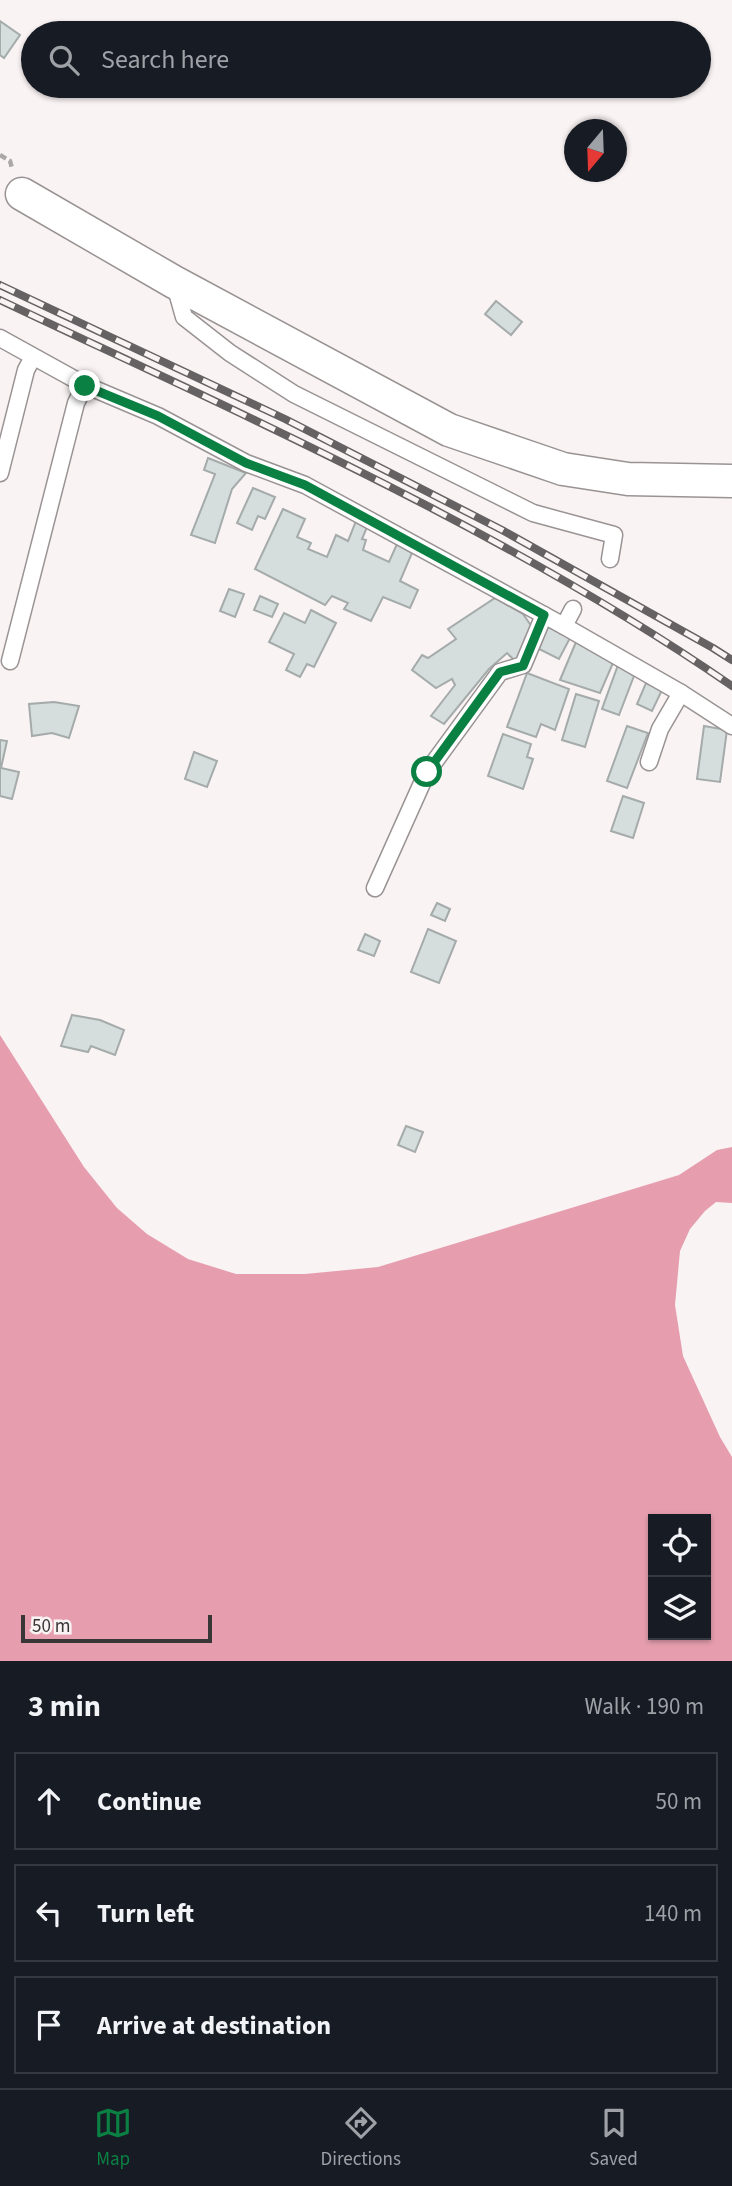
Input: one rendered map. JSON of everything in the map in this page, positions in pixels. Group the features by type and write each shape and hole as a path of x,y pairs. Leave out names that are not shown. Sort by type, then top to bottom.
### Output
{"street":[{"path":"22,194 174,282 449,430 563,469 628,479 732,481"}],"lane":[{"path":"174,282 184,317 230,353 294,394 533,513 614,535 610,559"},
{"path":"0,338 85,386 158,416 246,463 305,485 564,626 681,693 732,726"},
{"path":"0,473 26,370 33,357"},
{"path":"10,661 76,403 85,386"},
{"path":"564,626 573,609"},
{"path":"375,888 427,772 500,672 523,666 544,615"},
{"path":"649,762 660,729 681,693"}],"shaded area":[{"path":"0,1035 84,1167 117,1208 147,1234 188,1259 236,1274 305,1274 378,1267 679,1175 717,1150 732,1147 732,1203 716,1202 690,1229 680,1251 675,1305 683,1356 732,1457 732,1661 0,1661"}],"building":[{"path":"0,21 20,35 4,58 0,55"},
{"path":"496,301 522,322 511,335 485,314"},
{"path":"208,458 246,473 232,489 215,543 191,535 215,474 204,470"},
{"path":"253,488 275,497 265,519 258,516 252,530 237,523"},
{"path":"283,509 305,519 297,537 311,543 308,549 327,557 336,535 348,541 356,521 367,527 362,539 366,540 363,550 389,562 397,544 412,553 400,581 418,590 410,608 383,597 371,621 344,609 348,603 332,596 325,605 255,569"},
{"path":"229,589 244,594 235,617 220,611"},
{"path":"260,596 278,604 272,617 254,610"},
{"path":"495,598 523,614 532,627 523,653 515,661 507,653 489,669 444,724 431,716 455,685 452,679 436,688 412,670 422,655 428,658 456,639 448,629"},
{"path":"311,610 336,623 314,667 307,664 300,677 286,670 294,654 269,642 284,613 305,623"},
{"path":"547,626 570,638 559,659 539,649"},
{"path":"576,642 613,663 600,693 560,680"},
{"path":"618,665 634,676 619,715 602,709"},
{"path":"527,673 569,689 555,730 541,724 536,737 507,727"},
{"path":"646,683 662,690 652,711 637,704"},
{"path":"576,694 599,701 585,747 562,740"},
{"path":"54,702 79,706 69,738 52,733 32,736 29,704"},
{"path":"627,726 648,733 627,788 607,781"},
{"path":"704,726 727,730 720,782 697,779"},
{"path":"503,734 531,744 527,757 533,759 523,789 488,776"},
{"path":"0,740 7,741 1,768 19,772 12,799 0,796"},
{"path":"194,752 217,761 207,787 185,779"},
{"path":"623,796 644,803 633,838 611,831"},
{"path":"437,903 450,909 445,921 431,915"},
{"path":"428,929 456,941 439,983 411,972"},
{"path":"365,934 380,941 374,956 358,950"},
{"path":"72,1015 100,1020 124,1030 115,1055 91,1046 88,1052 61,1046"},
{"path":"406,1126 423,1132 415,1152 398,1145"}],"railway":[{"path":"0,285 285,419 502,530 732,660"},
{"path":"0,300 281,433 467,527 646,630 732,686"}],"route":[{"path":"85,386 158,416 246,463 305,485 544,615 523,666 500,672 427,772"}]}
